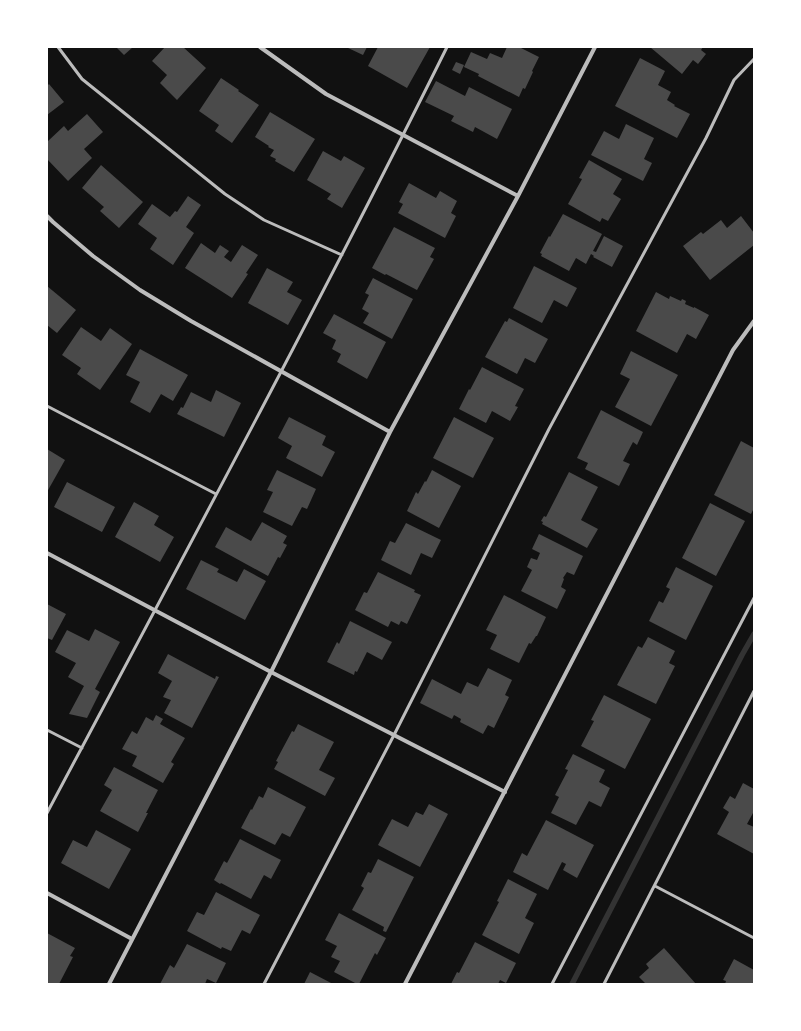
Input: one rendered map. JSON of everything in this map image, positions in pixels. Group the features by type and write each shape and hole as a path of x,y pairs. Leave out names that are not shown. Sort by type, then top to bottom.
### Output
{"street":[{"path":"260,47 326,94 518,196"},
{"path":"109,984 271,672 390,432 518,196 595,47"},
{"path":"47,216 93,256 140,290 191,321 390,432"},
{"path":"405,984 732,350 754,322"},
{"path":"47,553 271,672 505,792"},
{"path":"47,894 132,939"}],"lane":[{"path":"58,47 82,79 226,194 264,220 342,255"},
{"path":"47,813 281,372 447,47"},
{"path":"264,984 394,735 550,429 706,138 734,80 754,59"},
{"path":"47,406 216,494"},
{"path":"552,984 754,598"},
{"path":"604,984 754,691"},
{"path":"47,730 82,748"},
{"path":"654,886 754,938"}],"building":[{"path":"116,47 133,47 124,55"},
{"path":"165,47 183,47 206,68 177,100 160,83 167,75 152,61"},
{"path":"346,47 367,47 363,55"},
{"path":"378,47 430,47 407,88 368,66"},
{"path":"507,47 519,47 539,57 525,89 523,88 519,97 464,67 471,52 487,59 490,53 502,58"},
{"path":"650,47 703,47 701,50 706,54 698,64 693,60 682,74"},
{"path":"640,58 665,71 658,85 671,92 667,100 675,105 674,106 690,114 677,138 615,106"},
{"path":"456,62 464,65 460,74 452,70"},
{"path":"221,78 259,105 232,143 215,131 219,125 199,111"},
{"path":"436,81 465,96 469,87 512,109 497,139 475,127 473,132 451,121 454,116 425,102"},
{"path":"49,84 64,102 47,115 47,86"},
{"path":"270,112 315,139 294,172 275,161 276,159 270,156 274,150 255,137"},
{"path":"87,114 103,132 84,149 92,158 68,181 47,159 47,142 64,126 68,131"},
{"path":"626,124 654,138 644,159 652,163 643,181 591,155 604,131 619,139"},
{"path":"323,151 341,161 344,156 365,168 342,208 327,199 331,194 307,180"},
{"path":"589,160 622,179 613,194 621,199 608,221 602,218 600,222 568,204 582,179 579,178"},
{"path":"101,165 143,202 119,228 100,211 104,207 82,188"},
{"path":"409,183 436,198 440,191 457,201 451,213 456,216 445,238 398,213 403,204 399,202"},
{"path":"188,196 201,205 186,227 194,233 173,265 150,249 157,238 138,224 152,204 170,217 175,211 177,212"},
{"path":"563,214 602,234 593,251 596,252 604,236 623,246 612,267 593,257 594,256 591,254 586,264 576,258 569,271 541,256 542,254 540,253"},
{"path":"741,216 754,233 754,245 710,280 683,246 701,232 703,234 721,220 727,228"},
{"path":"394,227 435,248 430,257 434,259 417,290 372,268"},
{"path":"201,243 215,253 220,245 229,251 224,257 231,262 242,245 258,255 246,273 248,274 232,298 185,268"},
{"path":"534,266 577,288 567,307 554,300 542,323 513,308"},
{"path":"267,268 293,282 287,292 302,300 288,325 248,303"},
{"path":"373,278 413,299 392,339 363,323 369,313 362,309 369,295 365,293"},
{"path":"47,286 76,310 57,333 47,325"},
{"path":"656,292 669,299 670,296 681,301 682,299 686,301 685,304 709,315 696,339 687,334 677,353 636,331"},
{"path":"334,314 386,342 367,379 337,362 341,354 332,349 336,340 323,333"},
{"path":"509,318 548,339 535,363 525,358 517,374 485,357 505,321 507,322"},
{"path":"81,327 101,341 110,328 132,344 100,390 77,374 81,368 62,355"},
{"path":"140,349 188,375 173,401 161,394 150,413 130,402 140,382 126,375"},
{"path":"631,351 678,375 651,426 615,407 630,379 620,374"},
{"path":"482,367 524,389 515,406 518,407 510,421 492,411 486,423 459,409"},
{"path":"216,390 241,403 224,437 177,414 181,407 183,408 191,392 211,402"},
{"path":"601,410 643,432 637,445 633,442 623,461 630,464 619,486 585,469 588,463 577,458"},
{"path":"289,417 326,436 322,445 335,452 322,477 286,458 292,446 278,438"},
{"path":"454,417 494,438 473,478 433,458"},
{"path":"741,441 754,448 754,508 751,514 714,495"},
{"path":"47,449 65,460 47,492"},
{"path":"277,470 316,489 307,509 302,507 292,526 263,512 273,492 267,490"},
{"path":"432,470 461,486 439,528 407,511 416,492 418,494"},
{"path":"569,472 598,487 581,520 598,529 587,548 542,524 543,522 541,521 544,516 546,517"},
{"path":"67,482 115,507 102,532 54,507"},
{"path":"134,502 159,516 154,525 174,537 160,562 115,537"},
{"path":"710,503 745,521 716,576 682,558"},
{"path":"262,522 287,536 283,543 287,545 280,558 278,557 268,576 215,547 226,527 251,541"},
{"path":"406,523 441,540 432,558 421,553 411,575 381,560 390,541 395,543"},
{"path":"539,534 583,556 574,575 567,572 563,578 561,587 566,590 557,609 521,591 532,570 527,567 531,558 537,560 540,553 532,549"},
{"path":"201,560 219,569 217,572 237,582 244,569 266,581 245,620 186,589"},
{"path":"676,567 713,586 686,640 649,621 659,601 663,603 670,589 666,587"},
{"path":"378,572 415,590 414,592 421,595 407,624 401,621 399,625 391,621 388,627 355,610 364,592 367,593"},
{"path":"504,595 546,617 537,636 531,644 529,643 519,663 490,649 497,635 486,630"},
{"path":"47,604 66,614 52,640 47,638"},
{"path":"350,621 392,642 382,660 367,652 354,675 327,662 337,642 339,644"},
{"path":"95,629 120,642 95,689 100,692 87,718 69,714 84,686 68,677 76,663 55,652 67,630 89,641"},
{"path":"648,637 675,651 669,663 675,666 656,704 617,685 638,646 642,648"},
{"path":"168,654 215,679 216,676 219,677 192,728 164,713 171,700 163,697 172,681 158,673"},
{"path":"488,668 512,680 505,695 509,697 494,728 488,725 483,734 460,722 461,719 454,715 452,719 420,703 432,679 461,694 467,682 478,687"},
{"path":"604,695 651,719 625,769 581,746 594,721 591,720"},
{"path":"156,715 163,719 160,724 185,738 171,762 174,764 163,783 132,766 137,756 122,749 132,731 137,734 146,717 153,721"},
{"path":"298,724 334,742 319,770 335,778 325,796 274,769 278,762 276,761 292,731 294,732"},
{"path":"573,754 605,770 599,782 610,788 601,807 589,801 576,825 551,813 559,797 555,795 568,770 565,769"},
{"path":"114,767 158,790 138,832 100,811 112,790 104,785"},
{"path":"743,783 754,789 754,813 747,824 754,827 754,854 717,834 729,812 723,808 730,796 735,799"},
{"path":"268,787 306,807 290,837 282,833 275,845 241,828 259,796 263,798"},
{"path":"429,804 448,814 420,867 378,845 392,819 408,827 416,812 423,815"},
{"path":"546,820 594,845 577,878 563,870 566,864 562,862 548,890 513,872 522,853 527,856"},
{"path":"96,830 131,849 109,889 61,863 73,840 87,847"},
{"path":"240,839 281,860 271,879 264,875 251,899 214,880 224,861 227,863"},
{"path":"378,859 414,877 386,932 383,931 384,927 352,910 364,888 361,886 368,872 371,873"},
{"path":"508,879 537,894 525,918 534,923 519,954 482,935 499,902 497,901"},
{"path":"216,892 260,915 250,934 242,930 231,951 222,947 221,949 187,931 197,912 204,915"},
{"path":"339,913 386,938 377,955 375,953 359,984 334,972 340,961 331,957 337,946 325,940"},
{"path":"47,933 75,948 70,956 73,957 59,984 47,984"},
{"path":"475,942 516,963 506,983 500,980 498,984 451,984 457,972 459,973"},
{"path":"187,944 226,963 216,983 207,979 205,984 160,984 170,965 174,968"},
{"path":"664,948 696,984 644,984 645,983 639,977 649,968 646,964"},
{"path":"734,959 754,970 754,984 725,984 726,981 723,980"},
{"path":"310,972 333,984 304,984"}],"waterway":[{"path":"572,984 754,634"}]}
